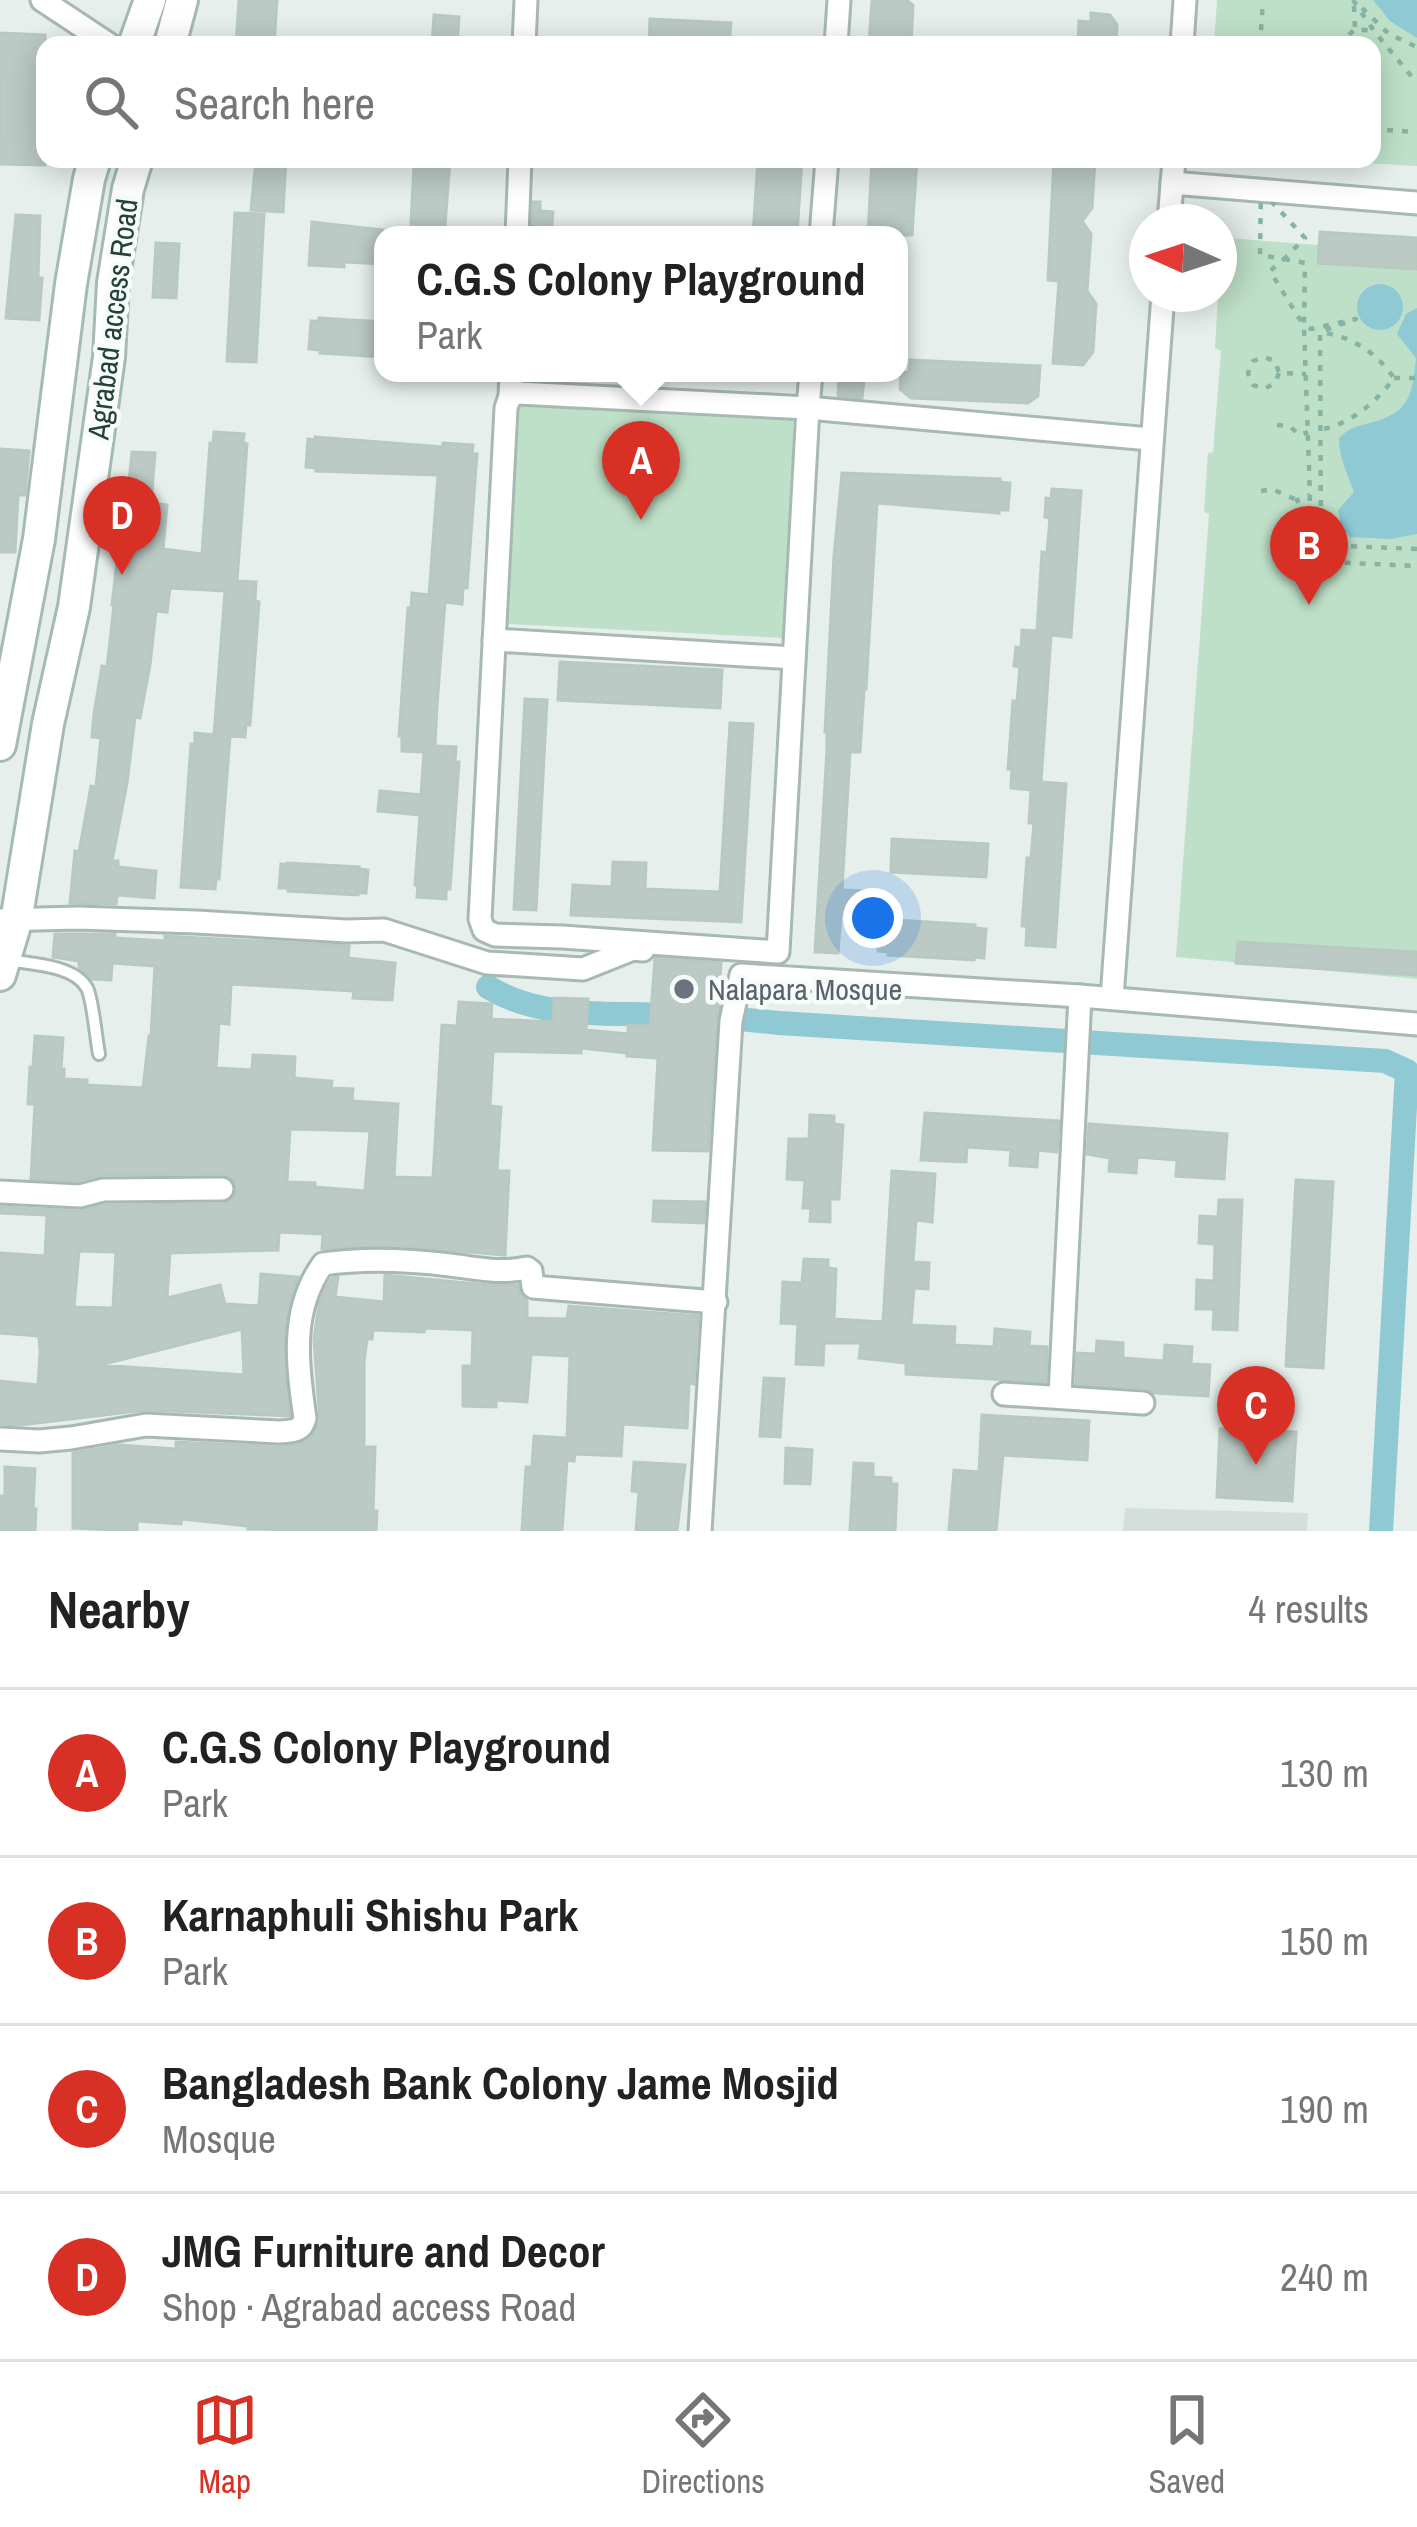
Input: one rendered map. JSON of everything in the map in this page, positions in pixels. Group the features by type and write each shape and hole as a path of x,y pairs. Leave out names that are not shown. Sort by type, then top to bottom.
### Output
{"main road":[{"path":"145,36 150,0"},
{"path":"172,36 182,0"},
{"name":"Agrabad access Road","path":"0,745 39,539 71,284 92,168"},
{"name":"Agrabad access Road","path":"2,967 74,607 109,357 113,284 134,168"}],"street":[{"path":"42,0 96,36"},
{"path":"524,36 526,0"},
{"path":"837,36 839,0"},
{"path":"1183,36 1185,0"},
{"path":"517,226 520,168"},
{"path":"822,226 826,168"},
{"path":"1170,204 1173,168"},
{"path":"1172,183 1417,203"},
{"path":"1112,998 1161,312"},
{"path":"511,382 480,920 484,930 495,935 778,952 810,382"},
{"path":"510,396 808,408 1150,439"},
{"path":"494,640 794,658"},
{"path":"8,921 78,918 384,930 488,963 583,969 633,949 729,956 738,980 731,1021 700,1531"},
{"path":"738,980 1112,998 1417,1024"},
{"path":"1060,1395 1080,997"},
{"path":"0,1192 80,1196 103,1190 222,1189"},
{"path":"0,1439 71,1438 146,1425 297,1430 305,1418 297,1335 310,1282 322,1264 369,1260 450,1264 490,1272 530,1268 533,1287 716,1302"},
{"path":"1004,1394 1143,1402"}],"lane":[{"path":"2,967 53,968 86,987 99,1054"}],"path":[{"path":"1261,36 1263,0"},
{"path":"1353,0 1355,29"},
{"path":"1353,0 1378,36"},
{"path":"1353,0 1389,34 1417,47"},
{"path":"1355,29 1375,32"},
{"path":"1348,36 1355,29"},
{"path":"1381,39 1417,82"},
{"path":"1381,130 1417,132"},
{"path":"1262,190 1260,255 1305,263 1310,495 1306,561 1417,566"},
{"path":"1262,190 1305,238 1270,271 1304,326 1311,329 1356,319 1320,332"},
{"path":"1320,332 1361,346 1380,358 1394,378"},
{"path":"1320,332 1321,545 1417,549"},
{"path":"1264,357 1275,361 1279,373 1275,383 1264,389 1253,385 1248,373 1253,361 1264,357"},
{"path":"1279,373 1306,374"},
{"path":"1394,378 1417,378"},
{"path":"1321,430 1344,424 1382,394 1394,378"},
{"path":"1277,425 1289,425 1300,435 1308,432"},
{"path":"1261,491 1273,489 1297,500 1302,513 1299,532"},
{"path":"1297,500 1310,495"}],"shaded area":[{"path":"1125,1508 1308,1513 1307,1531 1123,1531"}],"green space":[{"path":"1217,0 1417,0 1417,166 1381,164 1381,36 1215,36"},
{"path":"1237,239 1417,253 1417,979 1176,957 1209,514 1204,512 1208,453 1213,452 1221,351 1215,348 1217,312 1237,312"},
{"path":"498,402 794,418 783,638 487,623"}],"water":[{"path":"1373,0 1417,0 1417,38 1390,21"},
{"path":"1380,284 1396,291 1403,307 1396,323 1380,330 1364,323 1357,307 1364,291"},
{"path":"1417,308 1417,534 1391,539 1350,537 1341,527 1338,510 1354,492 1339,438 1391,415 1406,402 1416,358 1397,334 1406,314"}],"building":[{"path":"239,0 277,0 275,36 237,36"},
{"path":"872,0 906,0 913,5 911,36 870,36"},
{"path":"1091,13 1110,15 1117,25 1116,36 1078,36 1079,21 1091,22"},
{"path":"434,15 459,17 458,36 433,36"},
{"path":"650,19 731,23 730,36 649,36"},
{"path":"0,33 45,35 36,36 36,165 0,164"},
{"path":"255,168 285,168 283,212 251,210"},
{"path":"414,168 449,168 445,226 411,224"},
{"path":"757,168 801,168 798,226 754,226"},
{"path":"872,168 916,168 912,235 908,235 908,226 868,226"},
{"path":"1054,168 1094,168 1092,208 1082,221 1091,234 1087,291 1096,304 1093,352 1083,365 1053,363 1059,281 1048,280"},
{"path":"533,202 540,202 540,211 553,212 552,226 532,226"},
{"path":"235,213 264,214 256,362 227,361"},
{"path":"16,215 40,216 39,320 6,318"},
{"path":"312,222 374,229 374,264 309,265"},
{"path":"1320,232 1417,238 1417,269 1318,263"},
{"path":"156,243 179,244 176,298 153,297"},
{"path":"311,321 374,321 374,356 309,349"},
{"path":"910,360 1040,366 1038,396 1028,403 911,398 900,389"},
{"path":"839,382 864,382 862,398 838,396"},
{"path":"214,432 244,434 247,444 237,581 256,582 255,601 259,602 250,725 246,725 245,737 230,736 219,879 215,889 181,887 191,744 195,744 195,733 214,735 225,591 170,588 167,612 156,611 112,861 118,861 118,867 156,871 154,898 117,895 116,904 70,903 75,851 79,852 91,786 96,787 101,738 92,737 94,714 102,666 107,667 132,452 155,453 151,503 167,505 163,549 202,554"},
{"path":"308,439 473,445 472,454 477,454 467,588 463,588 462,604 445,602 437,705 435,746 456,747 455,762 459,762 446,899 417,897 420,815 378,811 380,791 421,795 424,752 402,751 399,736 408,608 412,593 429,595 438,475 316,471 306,467"},
{"path":"0,449 29,451 25,495 18,495 15,552 0,552"},
{"path":"842,473 1010,483 1008,510 999,513 877,503 866,689 860,752 850,752 842,890 882,892 881,915 841,914 838,953 815,952"},
{"path":"1052,489 1081,491 1071,637 1051,635 1041,782 1066,784 1055,947 1026,945 1027,926 1022,926 1034,823 1029,823 1031,790 1011,788 1012,769 1008,769 1020,667 1014,666 1016,647 1021,648 1022,630 1037,631 1042,552 1047,553 1050,518 1045,517 1046,498 1051,499"},
{"path":"560,662 722,670 720,708 558,700"},
{"path":"525,699 547,700 536,910 514,909"},
{"path":"730,723 753,724 741,922 571,915 573,885 612,887 613,862 646,863 645,889 720,892"},
{"path":"892,839 988,844 986,877 891,872"},
{"path":"281,864 368,870 366,893 279,888"},
{"path":"879,919 986,929 984,958 888,955 878,951"},
{"path":"55,934 115,934 115,938 165,941 165,936 349,946 348,958 395,963 392,1000 353,998 354,991 231,984 229,1024 219,1023 216,1068 252,1070 253,1055 295,1057 294,1078 332,1081 331,1088 353,1089 352,1101 398,1104 394,1177 433,1178 442,1025 457,1026 459,1002 492,1004 491,1019 553,1022 554,998 588,999 586,1030 628,1034 628,1025 650,1026 655,958 721,963 708,1151 653,1150 658,1058 581,1048 581,1053 493,1051 490,1106 501,1107 497,1171 509,1171 505,1255 403,1246 322,1249 323,1234 279,1232 278,1250 170,1253 167,1298 220,1285 225,1304 259,1306 261,1274 298,1277 284,1337 290,1416 146,1410 0,1424 0,1381 38,1385 40,1352 39,1336 0,1333 0,1253 45,1256 47,1215 0,1213 0,1207 79,1211 105,1205 222,1204 231,1201 237,1190 234,1180 222,1174 31,1179 35,1104 28,1104 35,1036 63,1038 64,1079 143,1088 151,1036 155,966 112,963 111,980 92,979 79,961 53,957","holes":["290,1129 370,1131 365,1191 287,1182","79,1251 116,1252 113,1308 74,1307","242,1329 244,1375 100,1365"]},
{"path":"1238,942 1417,952 1417,975 1236,963"},
{"path":"925,1113 1059,1121 1057,1152 1038,1150 1037,1167 1010,1165 1011,1150 967,1147 966,1162 921,1160"},
{"path":"810,1115 834,1116 834,1124 843,1125 839,1199 830,1199 830,1222 810,1221 811,1208 803,1208 805,1180 787,1179 789,1139 809,1139"},
{"path":"1089,1124 1227,1134 1224,1179 1176,1176 1177,1160 1137,1157 1136,1173 1109,1171 1110,1158 1087,1154"},
{"path":"892,1171 935,1174 932,1222 916,1220 913,1262 929,1263 928,1289 914,1288 911,1325 955,1327 954,1345 994,1347 995,1329 1030,1332 1029,1346 1047,1347 1046,1382 906,1374 906,1363 859,1358 861,1343 824,1343 823,1365 796,1364 798,1324 781,1323 783,1282 802,1283 804,1259 828,1260 828,1268 836,1269 834,1319 883,1322"},
{"path":"1296,1180 1333,1182 1323,1368 1286,1366"},
{"path":"1219,1200 1242,1200 1237,1330 1213,1329 1214,1309 1196,1309 1197,1280 1214,1281 1215,1244 1199,1243 1200,1216 1218,1217"},
{"path":"654,1201 705,1202 704,1223 653,1221"},
{"path":"385,1275 518,1285 527,1301 527,1318 567,1319 569,1306 698,1316 687,1428 623,1424 621,1456 575,1454 574,1461 567,1460 562,1531 522,1531 526,1467 532,1467 534,1436 567,1438 570,1356 531,1354 527,1402 496,1400 496,1407 463,1406 463,1366 472,1366 473,1330 373,1330 364,1362 364,1447 375,1447 376,1531 248,1529 182,1519 181,1524 137,1521 137,1531 73,1528 73,1453 119,1445 176,1449 176,1442 280,1447 309,1439 320,1422 314,1339 326,1288 338,1277 335,1297 384,1302"},
{"path":"1097,1341 1123,1343 1123,1358 1164,1361 1165,1345 1192,1347 1191,1364 1210,1365 1208,1396 1076,1384 1077,1353 1096,1354"},
{"path":"764,1378 784,1379 780,1437 760,1436"},
{"path":"982,1415 1089,1421 1087,1460 1003,1455 996,1531 949,1531 954,1470 979,1472"},
{"path":"1220,1429 1296,1432 1292,1501 1217,1497"},
{"path":"786,1448 812,1450 810,1484 785,1483"},
{"path":"634,1462 685,1465 677,1531 636,1531 639,1492 632,1491"},
{"path":"854,1463 873,1464 873,1477 891,1478 891,1484 897,1484 895,1531 850,1531"},
{"path":"5,1467 35,1469 35,1531 0,1531"}],"waterway":[{"path":"488,987 552,1010 1385,1061 1407,1071 1381,1531"}],"place":[{"name":"C.G.S Colony Playground","path":"641,520"},
{"name":"JMG Furniture and Decor","path":"122,575"},
{"name":"Karnaphuli Shishu Park","path":"1309,605"},
{"name":"Nalapara Mosque","path":"684,989"},
{"name":"Bangladesh Bank Colony Jame Mosjid","path":"1256,1465"}]}
